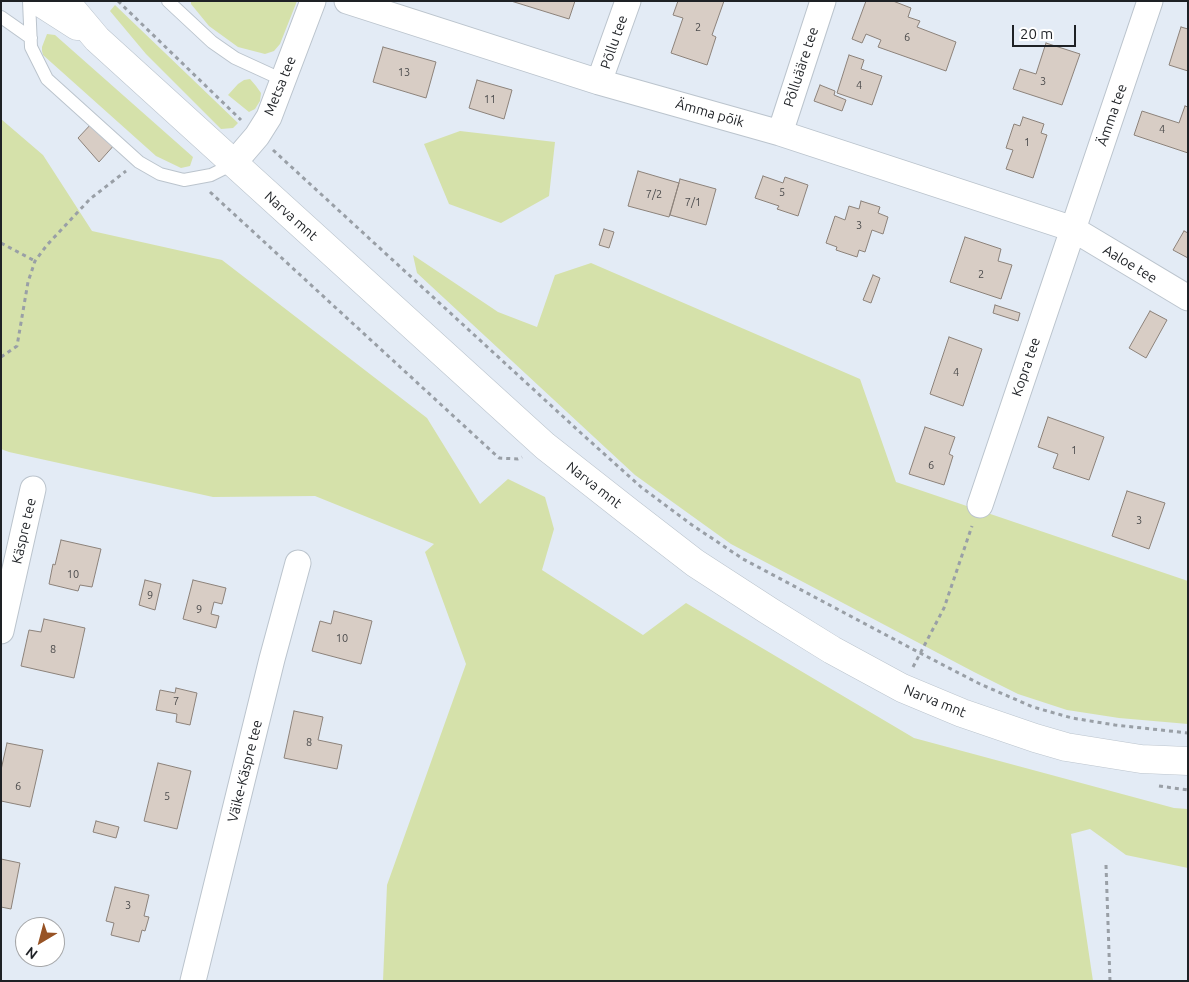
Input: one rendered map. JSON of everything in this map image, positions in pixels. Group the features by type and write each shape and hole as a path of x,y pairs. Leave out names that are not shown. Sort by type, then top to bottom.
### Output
{"main road":[{"name":"Narva mnt","path":"38,1 97,40"},
{"name":"Narva mnt","path":"65,1 97,40 545,446 695,563 824,645 902,688 962,713 1066,747 1141,759 1188,761"}],"street":[{"name":"Metsa tee","path":"233,164 257,136 269,117 313,1"},
{"name":"Ämma põik","path":"346,1 600,82 780,133 1073,228"},
{"name":"Põllu tee","path":"600,82 628,1"},
{"name":"Põlluääre tee","path":"780,133 823,1"},
{"name":"Ämma tee","path":"1073,228 1150,1"},
{"name":"Aaloe tee","path":"1073,228 1188,298"},
{"name":"Kopra tee","path":"980,505 1073,228"},
{"name":"Käspre tee","path":"1,630 33,489"},
{"name":"Väike-Käspre tee","path":"194,981 272,659 298,563"}],"lane":[{"path":"29,1 31,48 47,79 139,162 160,174 184,180 211,175 233,164"},
{"path":"168,1 212,42 235,58 283,80"},
{"path":"1,17 31,38"}],"path":[{"path":"118,1 257,136 582,434 641,487 692,525 743,559 980,684 1033,707 1072,718 1115,726 1188,733"},
{"path":"1,357 17,346 28,282 35,261 90,199 139,162"},
{"path":"194,178 498,458 518,459 545,446"},
{"path":"1,242 35,261"},
{"path":"902,688 944,608 980,505"},
{"path":"1106,865 1110,981"}],"green space":[{"path":"191,1 297,1 280,44 274,51 265,54 238,47 209,26 191,4"},
{"path":"115,5 238,123 233,128 221,129 146,54 110,11"},
{"path":"47,34 55,35 193,157 190,166 181,168 156,156 43,55 42,47"},
{"path":"250,79 261,93 260,101 255,109 249,112 228,95 238,84"},
{"path":"1,119 43,155 92,231 222,260 427,418 480,504 508,479 545,497 554,529 542,570 643,635 686,603 914,738 1174,808 1188,809 1188,868 1126,855 1090,829 1071,834 1093,981 383,981 387,885 466,664 425,552 434,544 315,496 213,497 1,449"},
{"path":"460,131 555,142 549,196 501,223 449,204 424,144"},
{"path":"413,255 498,312 537,327 555,275 591,263 860,379 896,482 1188,581 1188,724 1119,718 1067,710 1018,694 731,544 635,475 417,273"}],"building":[{"path":"511,1 575,1 569,19"},
{"path":"678,1 724,1 712,35 716,37 707,65 671,53 683,18 673,15"},
{"path":"866,1 893,1 911,8 908,17 920,21 917,27 956,42 946,71 878,47 881,40 866,34 862,43 852,39"},
{"path":"1181,27 1188,29 1188,71 1169,65"},
{"path":"1046,43 1080,54 1062,105 1013,89 1020,69 1036,74"},
{"path":"383,47 436,62 426,98 373,82"},
{"path":"849,55 864,60 861,69 882,76 872,105 837,93"},
{"path":"477,80 512,90 504,119 469,108"},
{"path":"820,85 835,91 834,95 846,100 842,111 814,101"},
{"path":"1185,106 1188,107 1188,153 1134,135 1142,111 1179,123"},
{"path":"1023,117 1044,124 1041,133 1047,135 1033,178 1006,169 1013,150 1006,148 1014,124 1020,126"},
{"path":"93,122 116,143 99,162 78,138"},
{"path":"638,171 679,183 669,217 628,206"},
{"path":"763,176 783,183 785,177 808,185 798,216 777,209 779,206 755,198"},
{"path":"680,179 716,189 706,225 670,215"},
{"path":"861,201 880,207 878,213 888,217 883,234 872,230 865,252 859,250 857,257 836,250 837,247 826,243 835,216 845,220 849,206 859,209"},
{"path":"604,229 614,232 609,248 599,245"},
{"path":"1184,231 1188,233 1188,258 1173,250"},
{"path":"965,237 1001,249 998,261 1012,265 1001,299 950,282"},
{"path":"873,275 880,278 871,303 863,300"},
{"path":"995,305 1020,313 1018,321 993,313"},
{"path":"1150,311 1167,320 1146,358 1129,348"},
{"path":"949,337 982,349 963,406 930,394"},
{"path":"1048,417 1104,437 1089,480 1053,468 1058,454 1038,447"},
{"path":"925,427 955,437 949,454 953,456 944,485 909,474"},
{"path":"1127,491 1165,503 1149,549 1112,536"},
{"path":"61,540 101,549 92,587 80,585 78,591 49,584"},
{"path":"145,580 161,584 155,610 139,605"},
{"path":"193,580 226,588 222,604 214,602 211,614 219,616 216,628 183,619"},
{"path":"334,611 372,621 361,664 312,651 320,621 331,624"},
{"path":"44,619 85,628 74,678 21,666 29,630 41,632"},
{"path":"176,688 197,693 190,725 176,722 177,714 156,710 160,690 175,693"},
{"path":"294,711 323,717 318,740 342,745 337,769 284,758"},
{"path":"7,743 43,750 30,807 1,801 1,770"},
{"path":"158,763 191,771 177,829 144,821"},
{"path":"96,821 119,827 116,838 93,832"},
{"path":"1,859 20,863 11,909 1,907"},
{"path":"115,887 149,895 144,916 149,917 145,931 142,930 139,942 111,935 114,923 106,921"}]}
